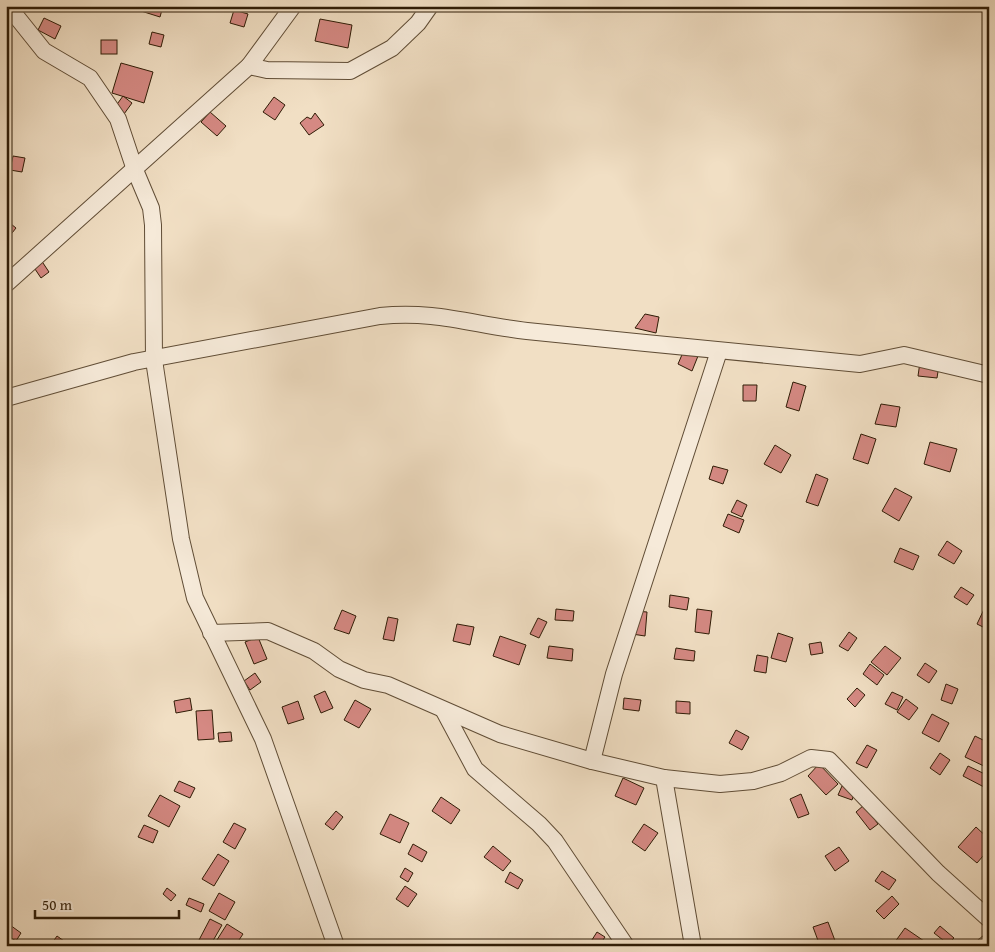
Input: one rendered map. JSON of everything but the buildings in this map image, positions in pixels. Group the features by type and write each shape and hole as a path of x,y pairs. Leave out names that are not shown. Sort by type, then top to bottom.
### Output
{"street":[{"path":"8,6 44,51 90,78 121,125 135,170 151,208 153,225 154,360 187,567 194,598 263,739 336,946"},
{"path":"6,284 249,66 293,6"},
{"path":"249,66 267,70 350,71 392,48 418,23 430,6"},
{"path":"6,398 113,368 380,316 408,313 428,314 520,330 860,364 904,355 989,375"},
{"path":"592,761 614,674 719,351"},
{"path":"211,633 268,631 314,651 339,669 364,680 388,685 500,734 592,761 664,778 720,784 736,783 753,781 781,773 812,758 829,760 938,874 989,919"},
{"path":"444,711 475,769 491,785 539,824 555,841 626,946"},
{"path":"664,778 693,946"},
{"path":"984,946 989,942"}]}
